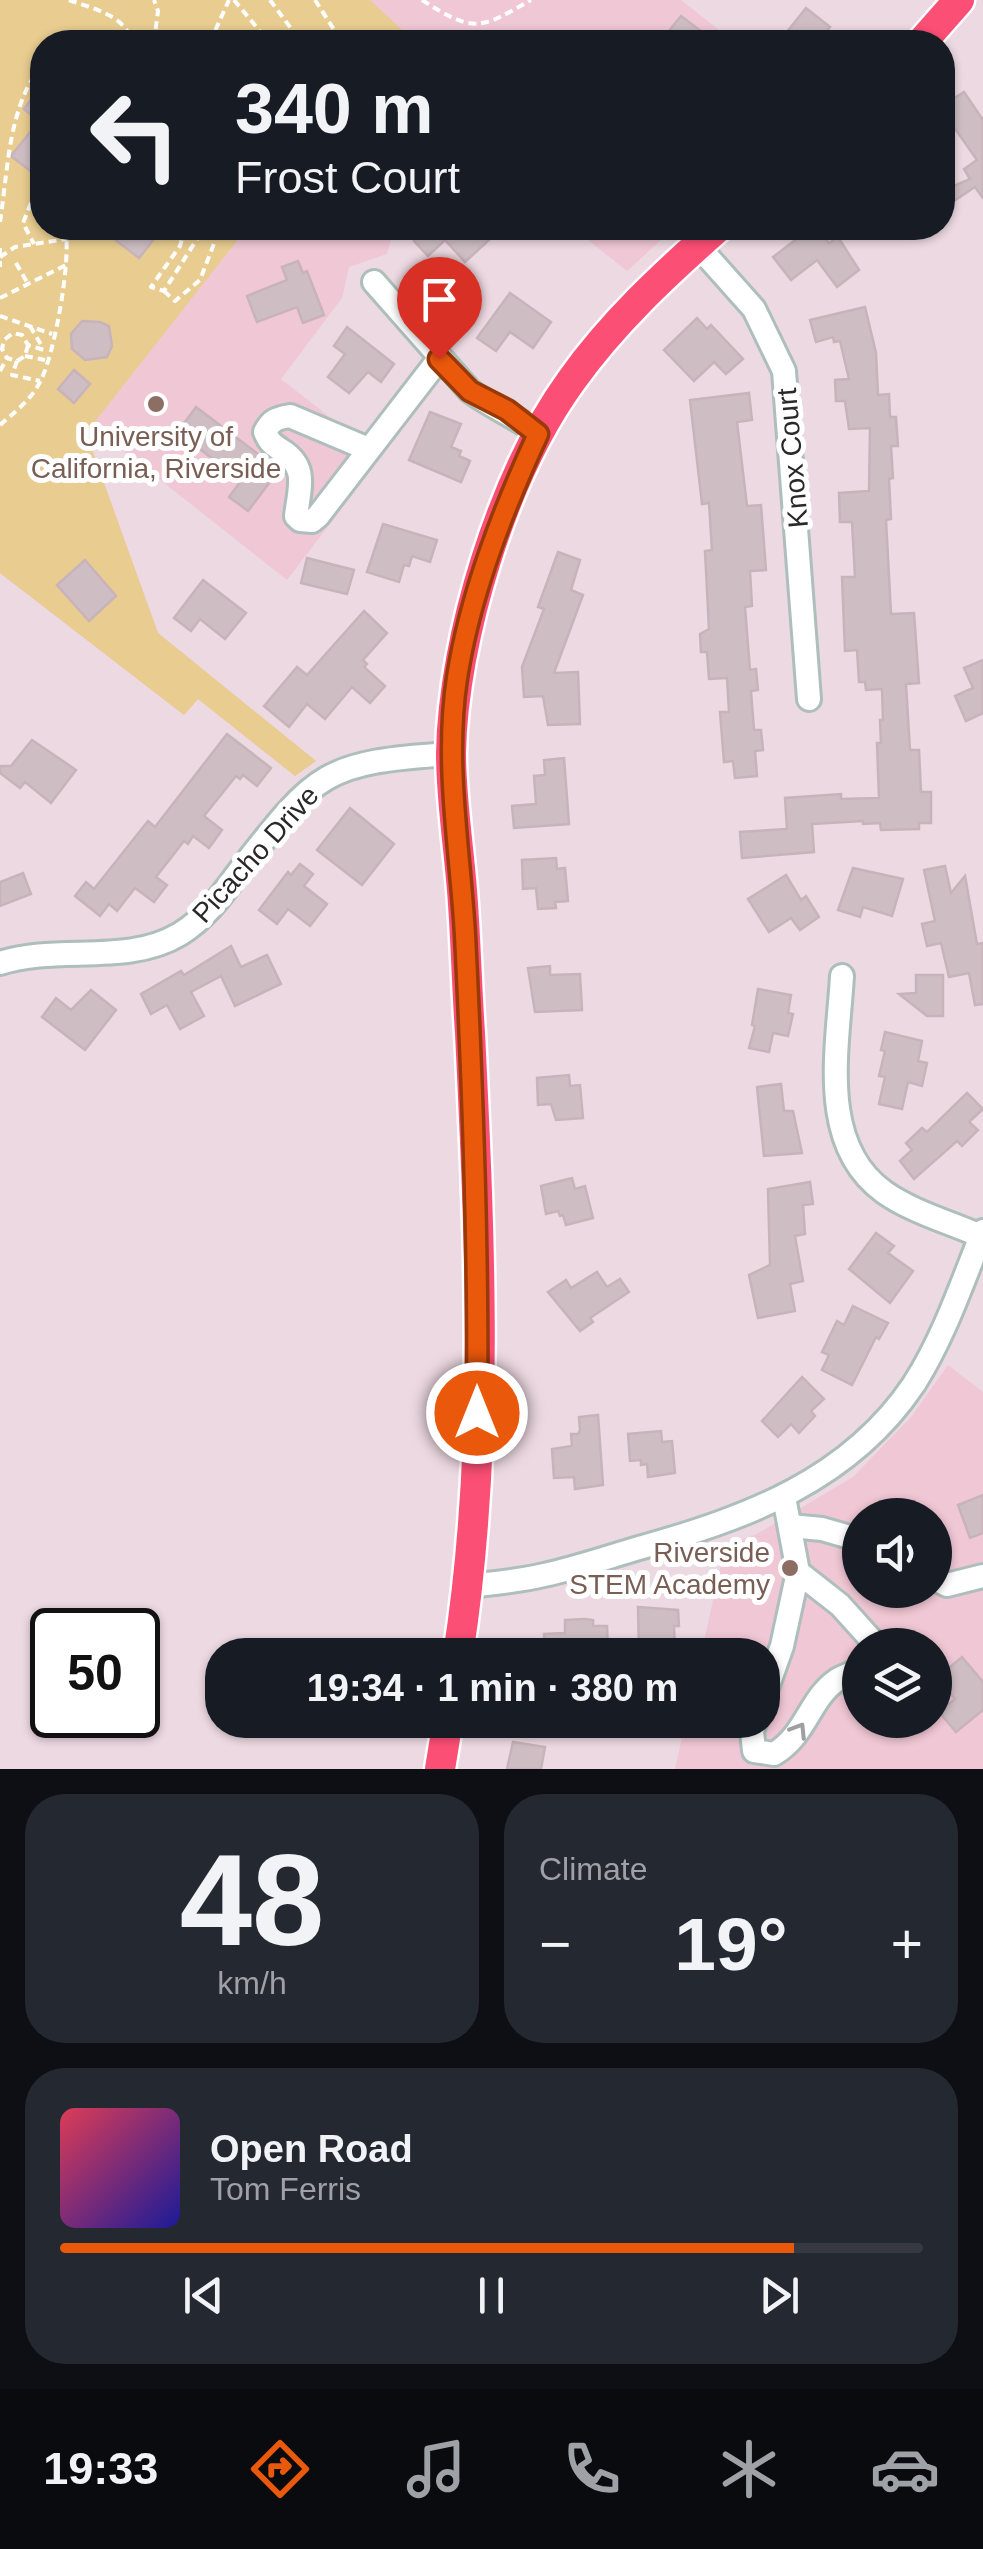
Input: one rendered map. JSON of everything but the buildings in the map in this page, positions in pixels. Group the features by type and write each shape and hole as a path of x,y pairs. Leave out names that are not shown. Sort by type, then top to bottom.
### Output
{"main road":[{"path":"933,30 959,0"},
{"path":"460,1638 468,1586 477,1413 477,1212 463,905 451,754 456,680 467,628 498,530 538,434 570,382 628,311 704,240"},
{"path":"440,1769 445,1738"}],"street":[{"name":"Knox Court","path":"711,240 754,309 784,371 809,698"},
{"path":"374,282 470,391 507,410 538,434"},
{"path":"368,450 290,416 278,418 265,432 272,445 298,464 302,477 296,516 307,522 318,516 439,359"},
{"name":"Picacho Drive","path":"0,963 52,953 128,951 168,940 211,908 298,798 330,774 378,759 451,754"},
{"path":"468,1586 544,1576 710,1529 784,1497 860,1444 912,1387 950,1312 982,1235 885,1193 853,1160 837,1102 842,976"},
{"path":"780,1652 798,1572 784,1497"},
{"path":"792,1526 842,1534"},
{"path":"798,1572 840,1605 861,1628"},
{"path":"952,1585 983,1576"},
{"path":"754,1760 792,1743 813,1706 842,1678"}],"path":[{"path":"69,0 118,20 128,30"},
{"path":"154,0 158,11 156,30"},
{"path":"216,30 232,0 258,30"},
{"path":"270,0 292,30"},
{"path":"315,0 334,30"},
{"path":"422,0 456,21 490,24 531,0"},
{"path":"0,222 12,134 30,84"},
{"path":"30,206 24,223 30,236"},
{"path":"32,240 34,244"},
{"path":"1,256 15,247 57,240"},
{"path":"0,424 30,398 40,381 63,296 68,240"},
{"path":"182,240 151,287 164,291 175,301 200,280 215,240"},
{"path":"164,291 196,240"},
{"path":"0,248 0,267"},
{"path":"16,263 28,284"},
{"path":"0,298 66,265"},
{"path":"0,316 53,334"},
{"path":"13,333 17,322"},
{"path":"22,335 28,325"},
{"path":"28,325 46,351"},
{"path":"17,361 7,358 1,348 2,339 13,333 22,335 28,345 46,351"},
{"path":"12,375 28,345"},
{"path":"25,356 46,360"},
{"path":"7,358 1,372 40,381"}],"shaded area":[{"name":"University of California, Riverside","path":"0,0 681,0 719,30 30,30 30,240 391,240 387,254 349,267 342,298 281,379 363,443 422,368 439,381 287,580 92,426 86,433 158,633 316,761 295,776 198,699 184,715 0,573"},
{"path":"0,0 370,0 402,30 30,30 30,240 238,240 86,433 158,633 316,761 295,776 198,699 184,715 0,573"},
{"path":"588,240 661,240 627,271"},
{"name":"Riverside STEM Academy","path":"948,1365 983,1392 983,1769 675,1769 682,1738 780,1738 780,1638 705,1638 725,1546 757,1534 853,1477 911,1417"}],"place":[{"name":"University of California, Riverside","path":"156,404"},
{"name":"Riverside STEM Academy","path":"790,1568"}],"route":[{"path":"439,359 470,391 507,410 538,434 492,548 467,628 456,680 451,754 473,1105 477,1413"}]}
